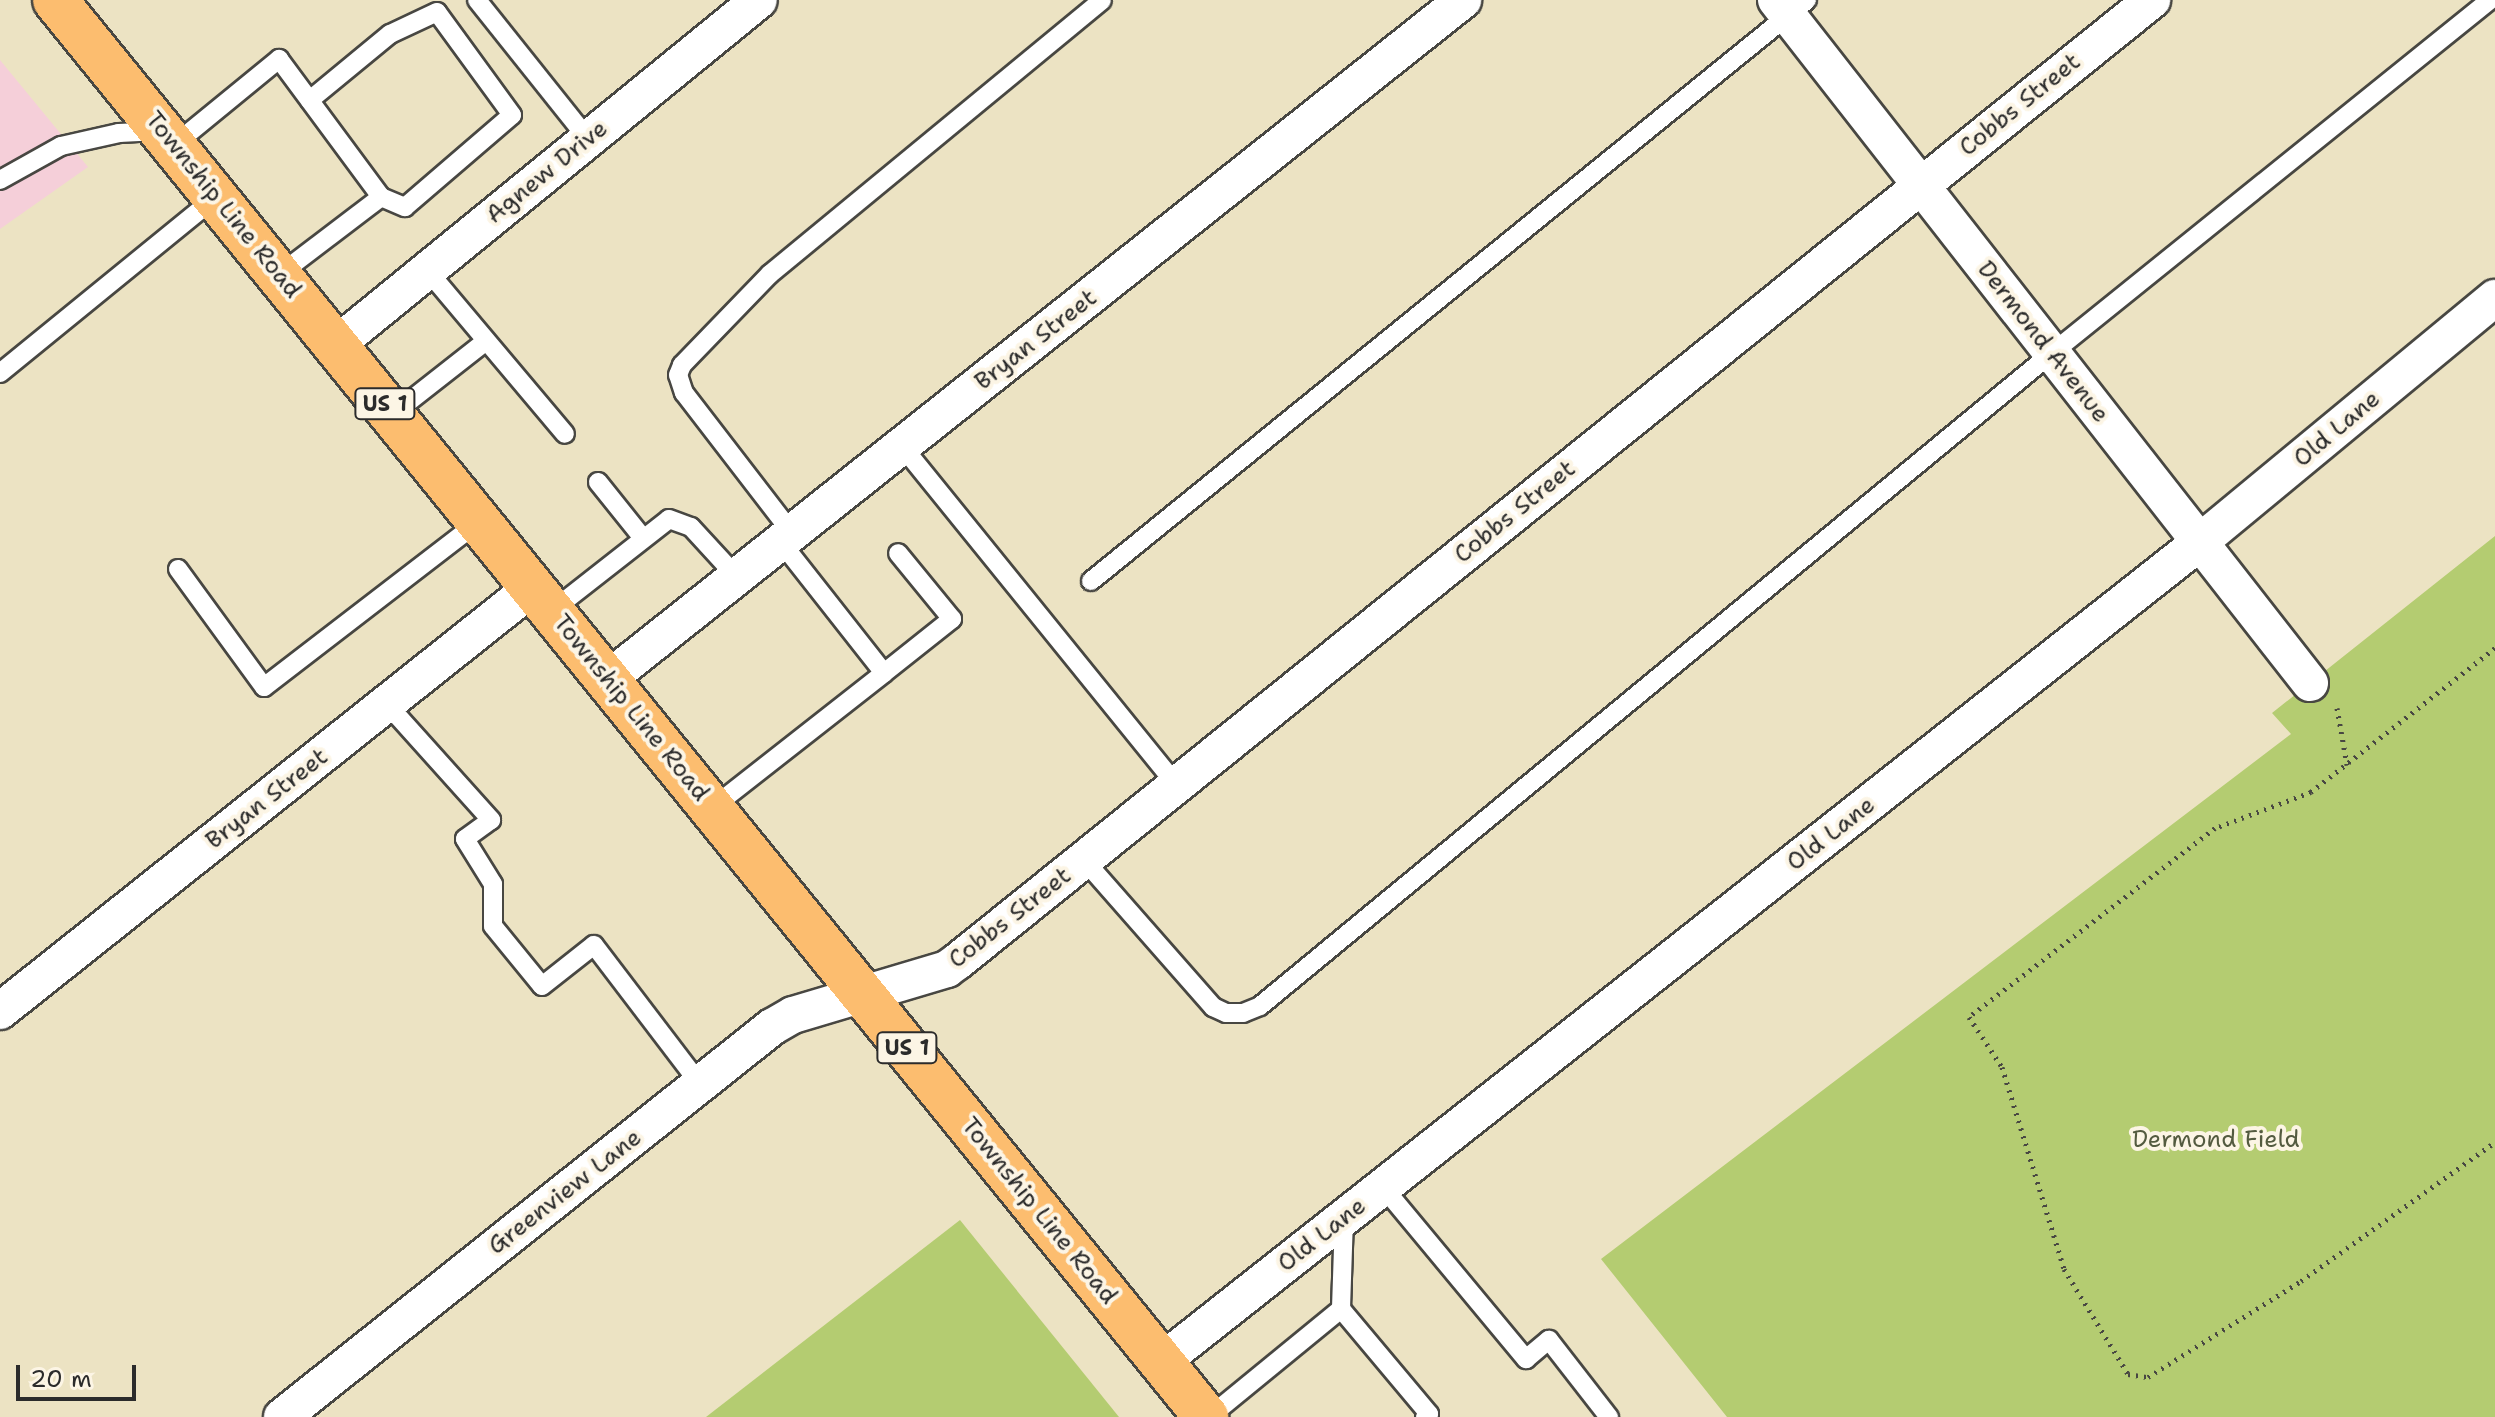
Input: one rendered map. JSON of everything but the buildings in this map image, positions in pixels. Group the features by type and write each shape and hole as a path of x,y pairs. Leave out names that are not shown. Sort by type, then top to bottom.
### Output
{"highway":[{"name":"Township Line Road","path":"55,0 1208,1417"}],"street":[{"name":"Agnew Drive","path":"337,344 759,0"},
{"name":"Bryan Street","path":"608,679 1463,0"},
{"name":"Cobbs Street","path":"863,994 947,969 2152,0"},
{"name":"Dermond Avenue","path":"1791,5 1920,185 2310,683"},
{"name":"Old Lane","path":"1161,1362 2200,542 2495,298"},
{"name":"Bryan Street","path":"0,1011 387,704 543,599"},
{"name":"Greenview Lane","path":"282,1417 782,1020 863,994"}],"lane":[{"path":"477,0 588,139"},
{"path":"884,673 684,393 678,375 682,365 770,274 1102,0"},
{"path":"1084,860 1213,1007 1226,1013 1243,1013 1260,1006 2052,353 2490,0"},
{"path":"1091,581 1791,5"},
{"path":"0,180 61,146 119,133 168,138 279,59 381,197 405,207 512,115 437,12 390,34 310,100"},
{"path":"0,373 216,197"},
{"path":"280,274 381,197"},
{"path":"427,270 565,434"},
{"path":"393,414 486,341"},
{"path":"902,446 1177,785"},
{"path":"598,482 642,537"},
{"path":"543,599 669,519 691,527 737,577"},
{"path":"178,569 264,687 480,520"},
{"path":"712,808 952,619 898,553"},
{"path":"387,704 491,820 465,839 493,884 493,926 542,986 594,945 700,1084"},
{"path":"1383,1187 1526,1359 1549,1340 1609,1417"},
{"path":"1344,1218 1341,1309 1429,1414 1425,1417"},
{"path":"1208,1417 1341,1309"}],"path":[{"path":"2495,648 2311,792 2215,828 1969,1017 2002,1067 2064,1269 2128,1374 2148,1377 2301,1281 2495,1142"},
{"path":"2337,708 2347,765"}],"shaded area":[{"path":"0,60 88,167 0,229"}],"green space":[{"name":"Dermond Field","path":"2495,536 2495,1417 1727,1417 1601,1259 2291,734 2272,713"},
{"path":"960,1220 1119,1417 706,1417"}]}
